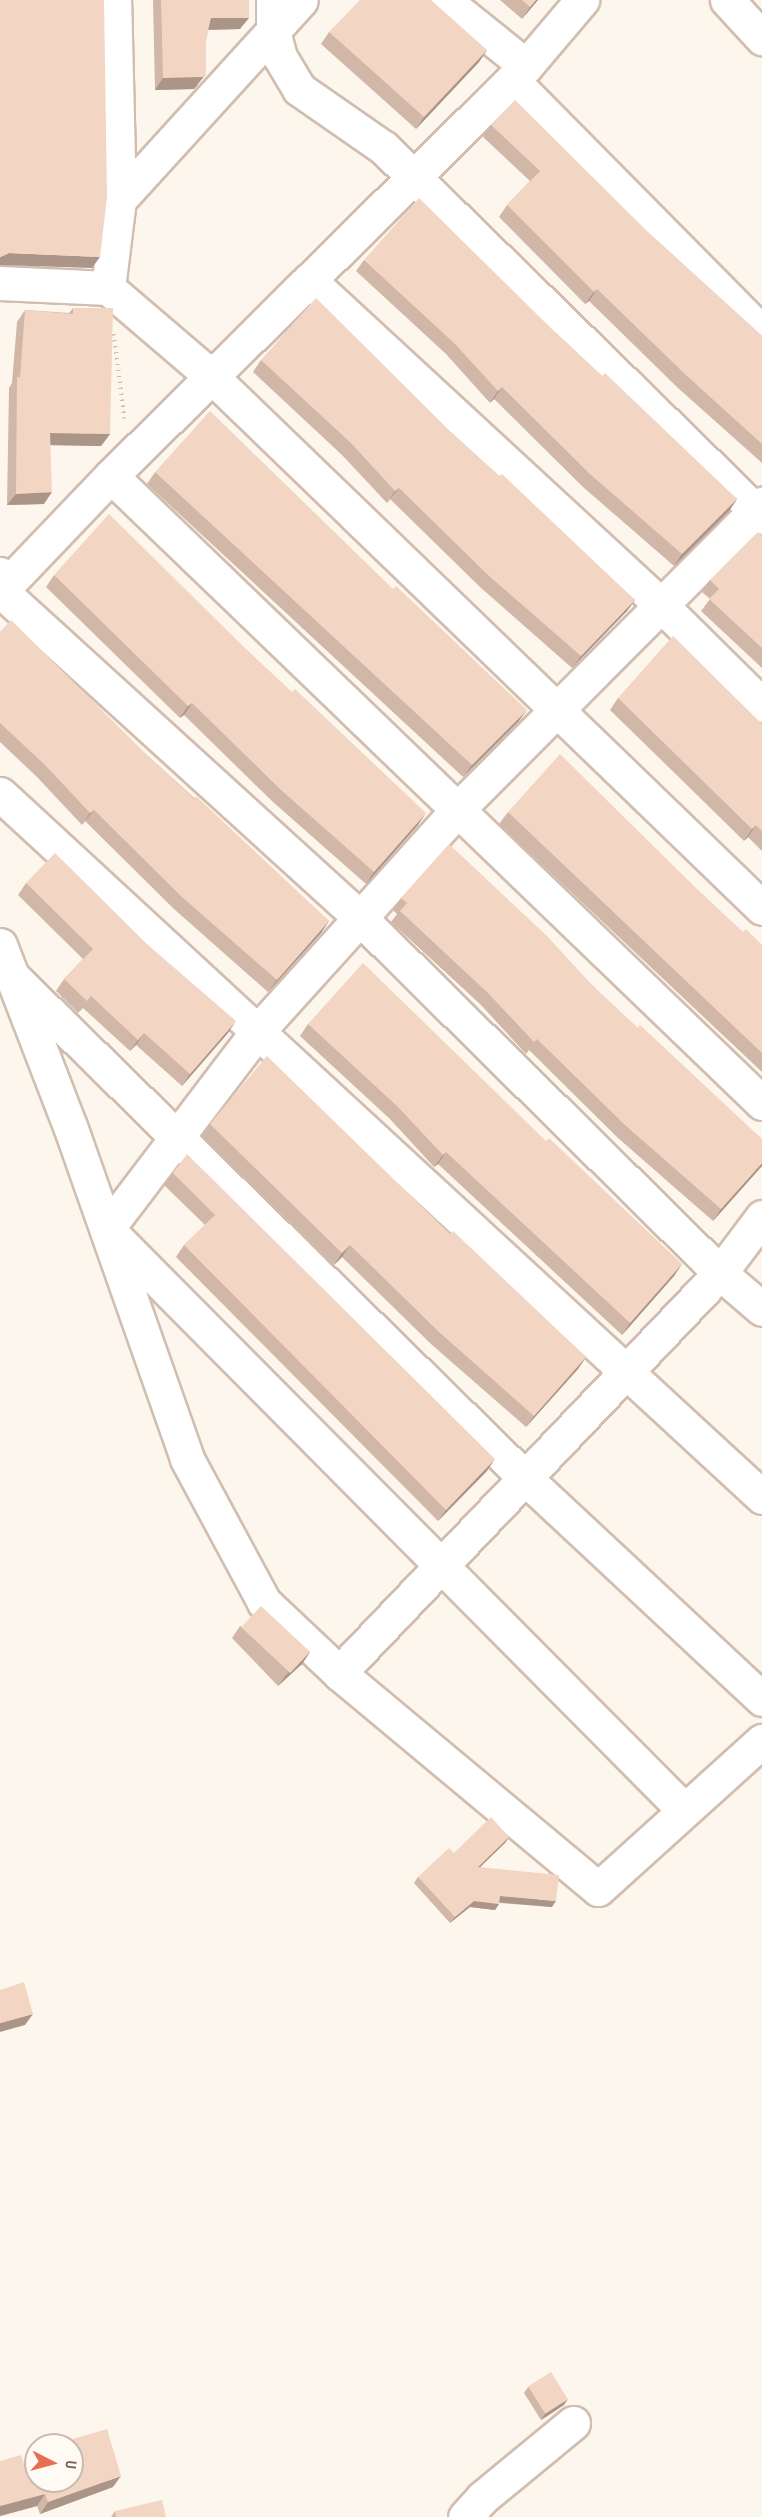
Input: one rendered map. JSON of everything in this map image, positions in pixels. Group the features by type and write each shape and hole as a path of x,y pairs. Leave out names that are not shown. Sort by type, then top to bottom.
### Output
{"street":[{"path":"108,288 119,200 114,0"},
{"path":"119,200 273,15 302,0"},
{"path":"444,0 519,73 762,333"},
{"path":"582,0 519,73 0,586 360,918 720,1273 762,1309"},
{"path":"727,0 762,38"},
{"path":"107,1229 257,1032 458,809 560,710 661,605 760,511 364,132 316,105 299,89 280,57 273,15"},
{"path":"309,280 661,605 762,705"},
{"path":"0,283 108,288 210,376 560,710 762,908"},
{"path":"120,467 458,809 762,1103"},
{"path":"0,794 762,1497"},
{"path":"5,959 177,1137 525,1478 762,1699"},
{"path":"5,959 107,1229 187,1459 264,1602 339,1673 598,1889 683,1809 762,1741"},
{"path":"339,1673 720,1273 762,1217"},
{"path":"107,1229 683,1809"},
{"path":"465,2517 482,2498 573,2423"}],"path":[{"path":"108,288 120,467"}],"building":[{"path":"0,0 104,0 107,197 100,257 9,253 0,257"},
{"path":"161,0 249,0 249,18 211,18 206,39 206,74 203,77 163,78"},
{"path":"360,0 431,0 487,50 424,117 329,32"},
{"path":"522,0 536,0 530,7"},
{"path":"515,100 651,235 762,336 762,444 597,289 594,292 507,205 540,171 491,125"},
{"path":"419,198 556,333 602,376 605,373 737,499 682,554 591,475 502,387 498,391 454,343 364,260"},
{"path":"316,298 453,434 499,476 502,474 635,600 581,656 488,575 399,488 395,491 351,443 261,360"},
{"path":"73,308 113,308 110,434 50,433 52,492 16,494 17,377 20,377 25,310 73,314"},
{"path":"210,411 393,589 396,586 527,710 472,765 155,472"},
{"path":"109,514 246,649 292,692 295,689 426,813 374,872 281,790 192,703 188,706 54,575"},
{"path":"758,532 762,536 762,648 709,599 719,589 710,580"},
{"path":"11,620 148,756 194,799 196,796 329,921 277,980 182,897 94,810 90,813 45,765 0,723 0,632"},
{"path":"673,636 762,724 762,831 756,825 752,829 618,698"},
{"path":"560,754 697,889 743,932 746,929 762,945 762,1053 508,812"},
{"path":"449,844 547,936 592,985 638,1028 640,1025 762,1139 762,1163 721,1209 626,1126 537,1039 534,1042 489,994 400,911 407,903 401,898"},
{"path":"55,853 148,945 236,1021 190,1074 144,1033 138,1040 91,996 87,1001 64,979 93,949 26,883"},
{"path":"363,963 546,1141 549,1138 682,1264 630,1323 446,1152 443,1155 398,1107 308,1024"},
{"path":"267,1056 450,1234 453,1231 586,1357 534,1416 439,1332 350,1245 342,1253 210,1124"},
{"path":"187,1154 495,1459 446,1510 184,1245 215,1215 173,1173"},
{"path":"261,1606 310,1652 290,1673 241,1627"},
{"path":"491,1817 509,1837 478,1867 559,1875 556,1901 500,1896 499,1904 474,1901 455,1917 418,1877 449,1848 454,1853"},
{"path":"24,1982 33,2014 0,2023 0,1990"},
{"path":"551,2372 568,2399 545,2413 528,2386"},
{"path":"107,2429 121,2476 84,2489 84,2436"},
{"path":"21,2455 24,2464 24,2493 73,2493 48,2502 45,2494 0,2506 0,2461"},
{"path":"162,2500 166,2517 116,2517 115,2511"}]}
